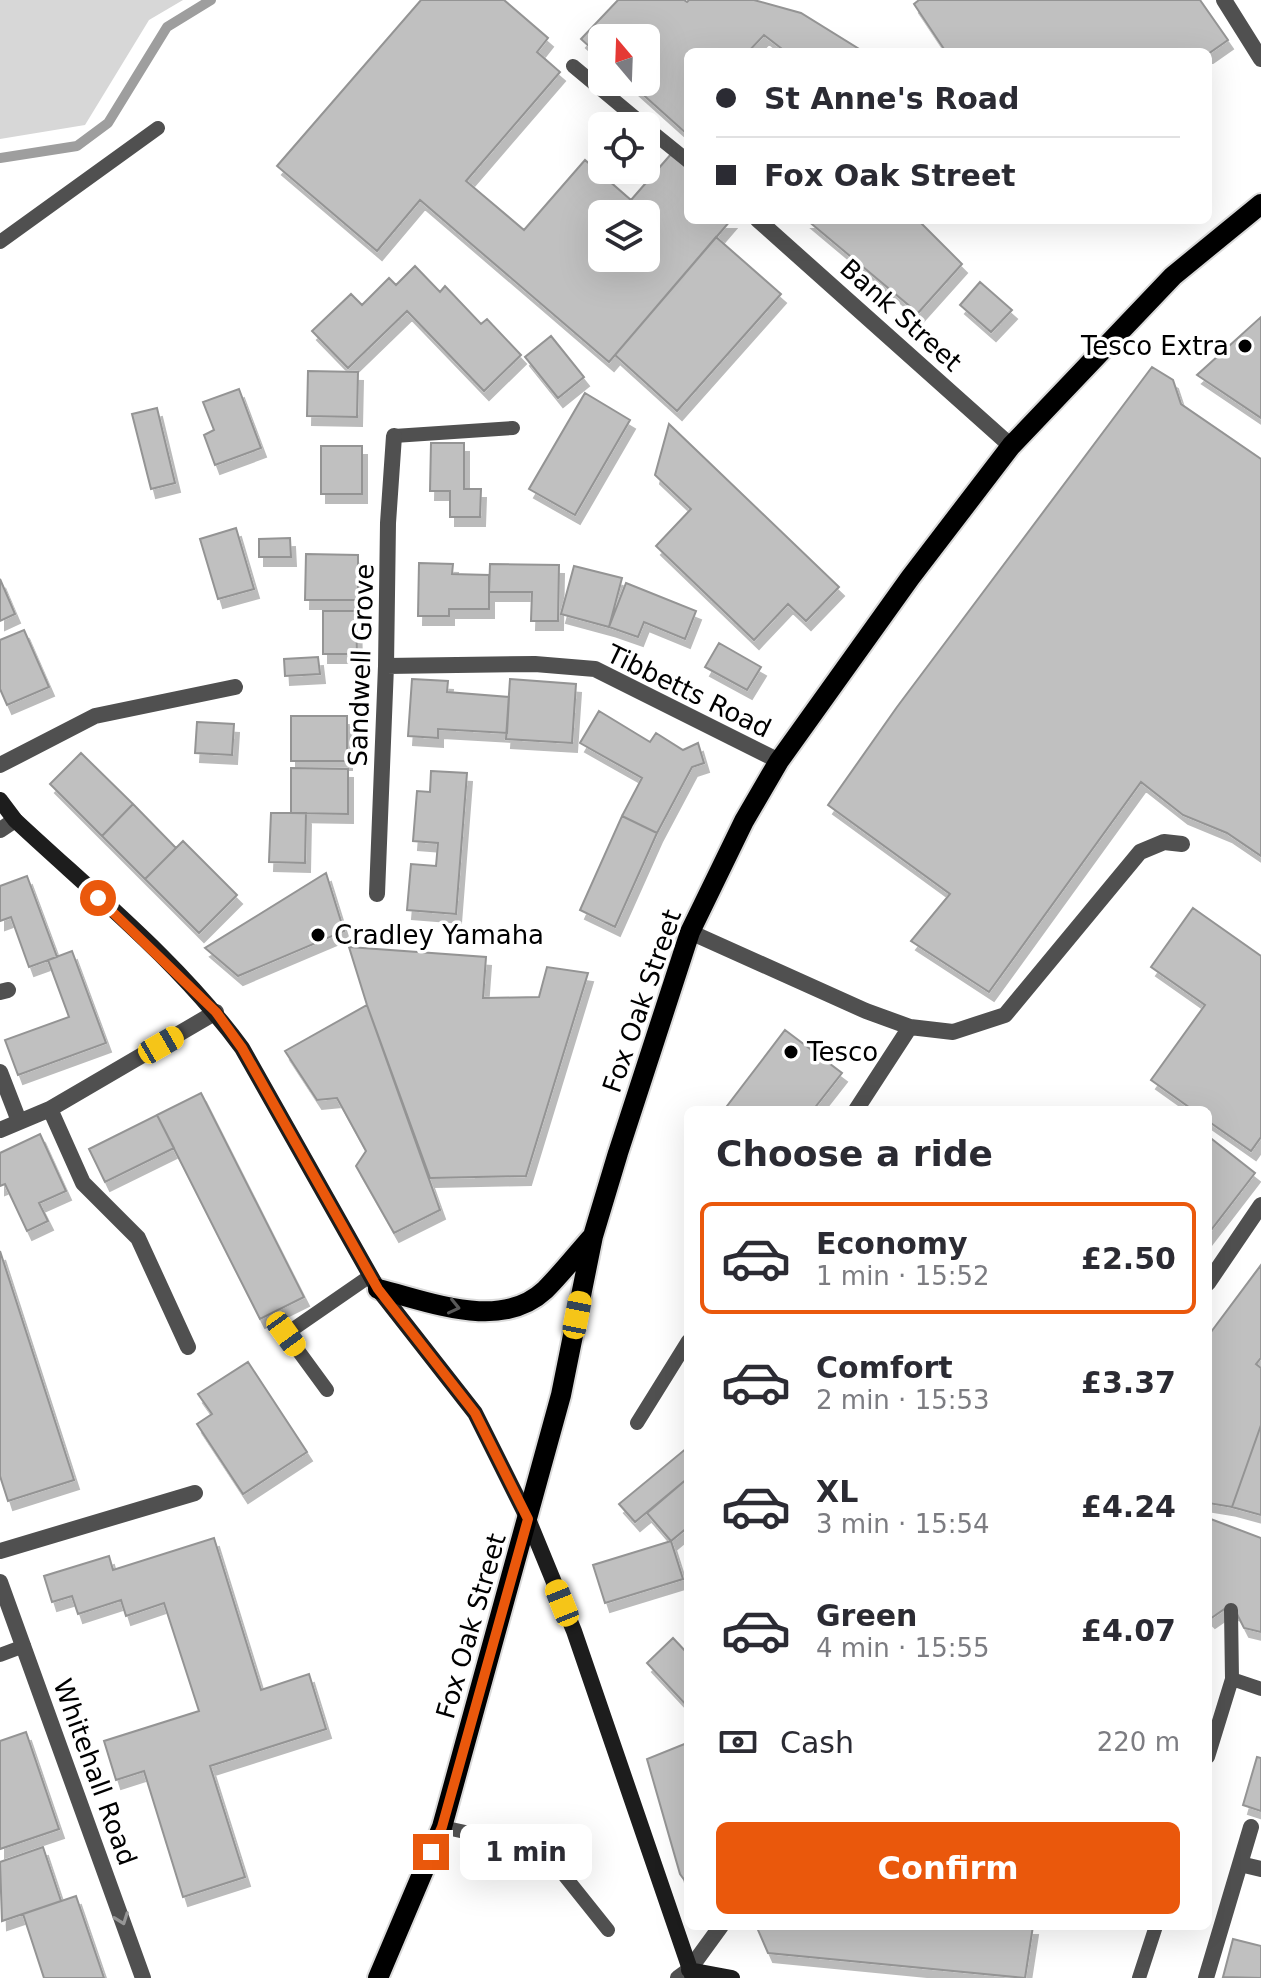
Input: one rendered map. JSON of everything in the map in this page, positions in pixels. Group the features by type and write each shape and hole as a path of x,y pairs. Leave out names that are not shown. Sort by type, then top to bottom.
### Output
{"main road":[{"name":"Fox Oak Street","path":"378,1978 442,1827 561,1395 593,1236 690,932 744,821 779,761 910,578 1011,446 1173,276 1261,204"},
{"path":"374,1283 471,1311 510,1309 543,1292 593,1236"}],"street":[{"path":"1224,0 1261,59"},
{"name":"Bank Street","path":"762,224 1011,446"},
{"name":"Sandwell Grove","path":"377,894 388,523 394,436"},
{"name":"Tibbetts Road","path":"386,666 535,664 595,669 779,761"},
{"path":"0,765 95,716 235,687"},
{"path":"0,800 15,820 216,1012 242,1048 374,1283 475,1413 528,1519 584,1660 647,1839 687,1975"},
{"path":"0,830 15,820"},
{"path":"690,932 866,1011 910,1027 953,1032 1005,1015 1140,852 1164,842 1182,844"},
{"path":"0,1130 50,1109 216,1012"},
{"path":"859,1106 910,1027"},
{"path":"0,1072 19,1121"},
{"path":"50,1109 83,1183 138,1238 188,1347"},
{"path":"1212,1277 1261,1205"},
{"path":"0,1551 195,1493"},
{"name":"Whitehall Road","path":"0,1582 143,1978"},
{"path":"1206,1978 1251,1827"},
{"path":"1240,1864 1261,1869"},
{"path":"687,1975 718,1930"},
{"path":"687,1975 732,1978"}],"lane":[{"path":"573,66 629,112"},
{"path":"0,242 158,128"},
{"path":"660,138 684,158"},
{"path":"394,436 513,428"},
{"path":"327,1390 286,1334 374,1283"},
{"path":"637,1423 684,1347"},
{"path":"1212,1744 1232,1679 1231,1610"},
{"path":"0,1655 24,1646"},
{"path":"1232,1679 1261,1689"},
{"path":"442,1827 525,1845 556,1865 608,1930"},
{"path":"1139,1978 1155,1930"}],"shaded area":[{"path":"0,0 183,0 149,20 85,125 0,139"}],"building":[{"path":"421,0 504,0 548,38 537,52 560,72 466,181 524,230 585,160 588,163 588,184 613,184 631,200 645,184 660,184 660,167 672,153 684,163 684,224 728,224 609,362 420,200 377,251 277,166"},
{"path":"618,0 754,0 801,13 858,48 781,48 764,35 752,48 684,48 684,131 645,96 660,96 660,24 595,24"},
{"path":"919,0 1200,0 1228,40 1212,51 1212,48 943,48 914,4"},
{"path":"588,32 588,45 581,39"},
{"path":"812,224 922,224 962,264 918,313"},
{"path":"716,237 781,294 677,411 615,355"},
{"path":"415,266 440,292 445,286 481,324 487,319 521,355 484,391 407,311 348,368 312,331 351,294 362,305 389,278 396,285"},
{"path":"980,282 1012,310 991,332 960,305"},
{"name":"Tesco Extra","path":"1261,317 1261,418 1197,375"},
{"path":"551,336 584,377 558,398 525,357"},
{"path":"1152,367 1173,380 1181,404 1261,459 1261,856 1227,833 1183,815 1141,782 989,992 911,941 950,894 828,805 897,707"},
{"path":"308,371 358,372 357,417 307,416"},
{"path":"239,389 261,448 215,465 204,435 214,430 203,402"},
{"path":"585,393 630,420 575,515 529,489"},
{"path":"157,408 175,483 151,489 132,414"},
{"path":"669,424 839,587 806,621 788,604 754,640 656,546 691,509 655,475"},
{"path":"431,443 464,443 464,489 481,489 480,517 450,517 450,491 430,491"},
{"path":"321,446 362,446 362,494 321,494"},
{"path":"236,528 254,589 218,599 200,539"},
{"path":"290,538 291,557 259,557 259,539"},
{"path":"306,554 358,555 358,600 305,600"},
{"path":"419,563 453,564 452,574 489,575 489,609 449,609 449,616 418,616"},
{"path":"490,564 559,565 558,621 531,621 532,592 489,592"},
{"path":"574,566 622,578 609,627 561,614"},
{"path":"0,579 15,614 0,621"},
{"path":"626,583 696,611 685,639 644,622 638,637 609,627"},
{"path":"323,611 356,611 357,654 323,654"},
{"path":"24,630 49,687 7,705 0,689 0,640"},
{"path":"719,643 761,667 747,690 705,667"},
{"path":"318,657 320,674 285,676 284,659"},
{"path":"412,679 448,681 447,692 509,697 507,733 438,729 438,738 408,736"},
{"path":"510,679 576,684 572,743 506,739"},
{"path":"599,711 650,742 656,733 683,750 698,743 704,763 692,767 657,833 622,816 642,778 580,743"},
{"path":"291,716 347,716 347,761 291,761"},
{"path":"197,722 234,724 232,755 195,753"},
{"path":"81,753 133,804 102,836 50,784"},
{"path":"291,768 348,769 348,814 291,813"},
{"path":"431,771 467,773 456,914 407,910 411,864 436,866 438,843 413,841 417,791 430,792"},
{"path":"133,804 176,848 145,879 102,836"},
{"path":"271,813 306,813 305,863 269,862"},
{"path":"622,816 657,833 615,927 580,910"},
{"path":"183,841 237,895 199,933 145,879"},
{"path":"326,873 344,931 238,976 205,948"},
{"path":"27,876 57,957 29,967 11,917 0,921 0,886"},
{"path":"1193,908 1261,956 1261,1137 1251,1151 1212,1124 1212,1106 1187,1106 1151,1080 1205,1005 1151,967"},
{"path":"349,947 486,957 483,998 539,997 547,967 588,973 526,1176 430,1178"},
{"path":"72,951 106,1043 18,1075 5,1040 69,1017 48,960"},
{"path":"367,1005 440,1210 394,1233 356,1166 366,1151 337,1098 317,1100 285,1051"},
{"name":"Tesco","path":"785,1030 842,1073 816,1106 727,1106"},
{"path":"201,1093 304,1297 260,1319 157,1115"},
{"path":"157,1115 174,1148 105,1182 89,1149"},
{"path":"40,1134 66,1191 39,1203 48,1221 27,1231 5,1184 0,1186 0,1153"},
{"path":"1212,1139 1255,1173 1212,1229"},
{"path":"0,1251 74,1480 8,1501 0,1476"},
{"path":"1261,1265 1261,1358 1256,1364 1261,1368 1261,1425 1232,1507 1212,1504 1212,1331"},
{"path":"248,1362 307,1452 243,1494 197,1424 212,1414 198,1394"},
{"path":"1261,1425 1261,1515 1232,1507"},
{"path":"684,1450 684,1481 635,1522 619,1504"},
{"path":"684,1481 684,1530 671,1541 647,1513"},
{"path":"1212,1520 1261,1538 1261,1632 1244,1628 1236,1612 1226,1608 1212,1618"},
{"path":"214,1538 261,1690 309,1674 326,1729 210,1766 245,1877 183,1897 144,1771 116,1780 104,1741 199,1711 164,1603 126,1616 121,1600 78,1614 72,1596 52,1602 44,1576 109,1556 113,1570"},
{"path":"671,1541 683,1579 605,1603 593,1565"},
{"path":"673,1638 684,1650 684,1703 647,1663"},
{"path":"26,1732 59,1829 0,1849 0,1741"},
{"path":"684,1744 684,1880 680,1874 647,1759"},
{"path":"1257,1757 1261,1758 1261,1811 1243,1805"},
{"path":"43,1847 61,1901 2,1921 0,1862"},
{"path":"76,1896 104,1978 44,1978 23,1914"},
{"path":"758,1930 1032,1930 1025,1978 768,1953"},
{"path":"1233,1939 1261,1946 1261,1978 1223,1977"}],"waterway":[{"path":"0,158 77,146 108,123 167,27 211,0"}],"place":[{"name":"Tesco Extra","path":"1245,346"},
{"name":"Cradley Yamaha","path":"318,935"},
{"name":"Tesco","path":"791,1052"}],"route":[{"path":"98,898 216,1012 242,1048 378,1289 475,1413 528,1519 442,1827 431,1852"}]}
